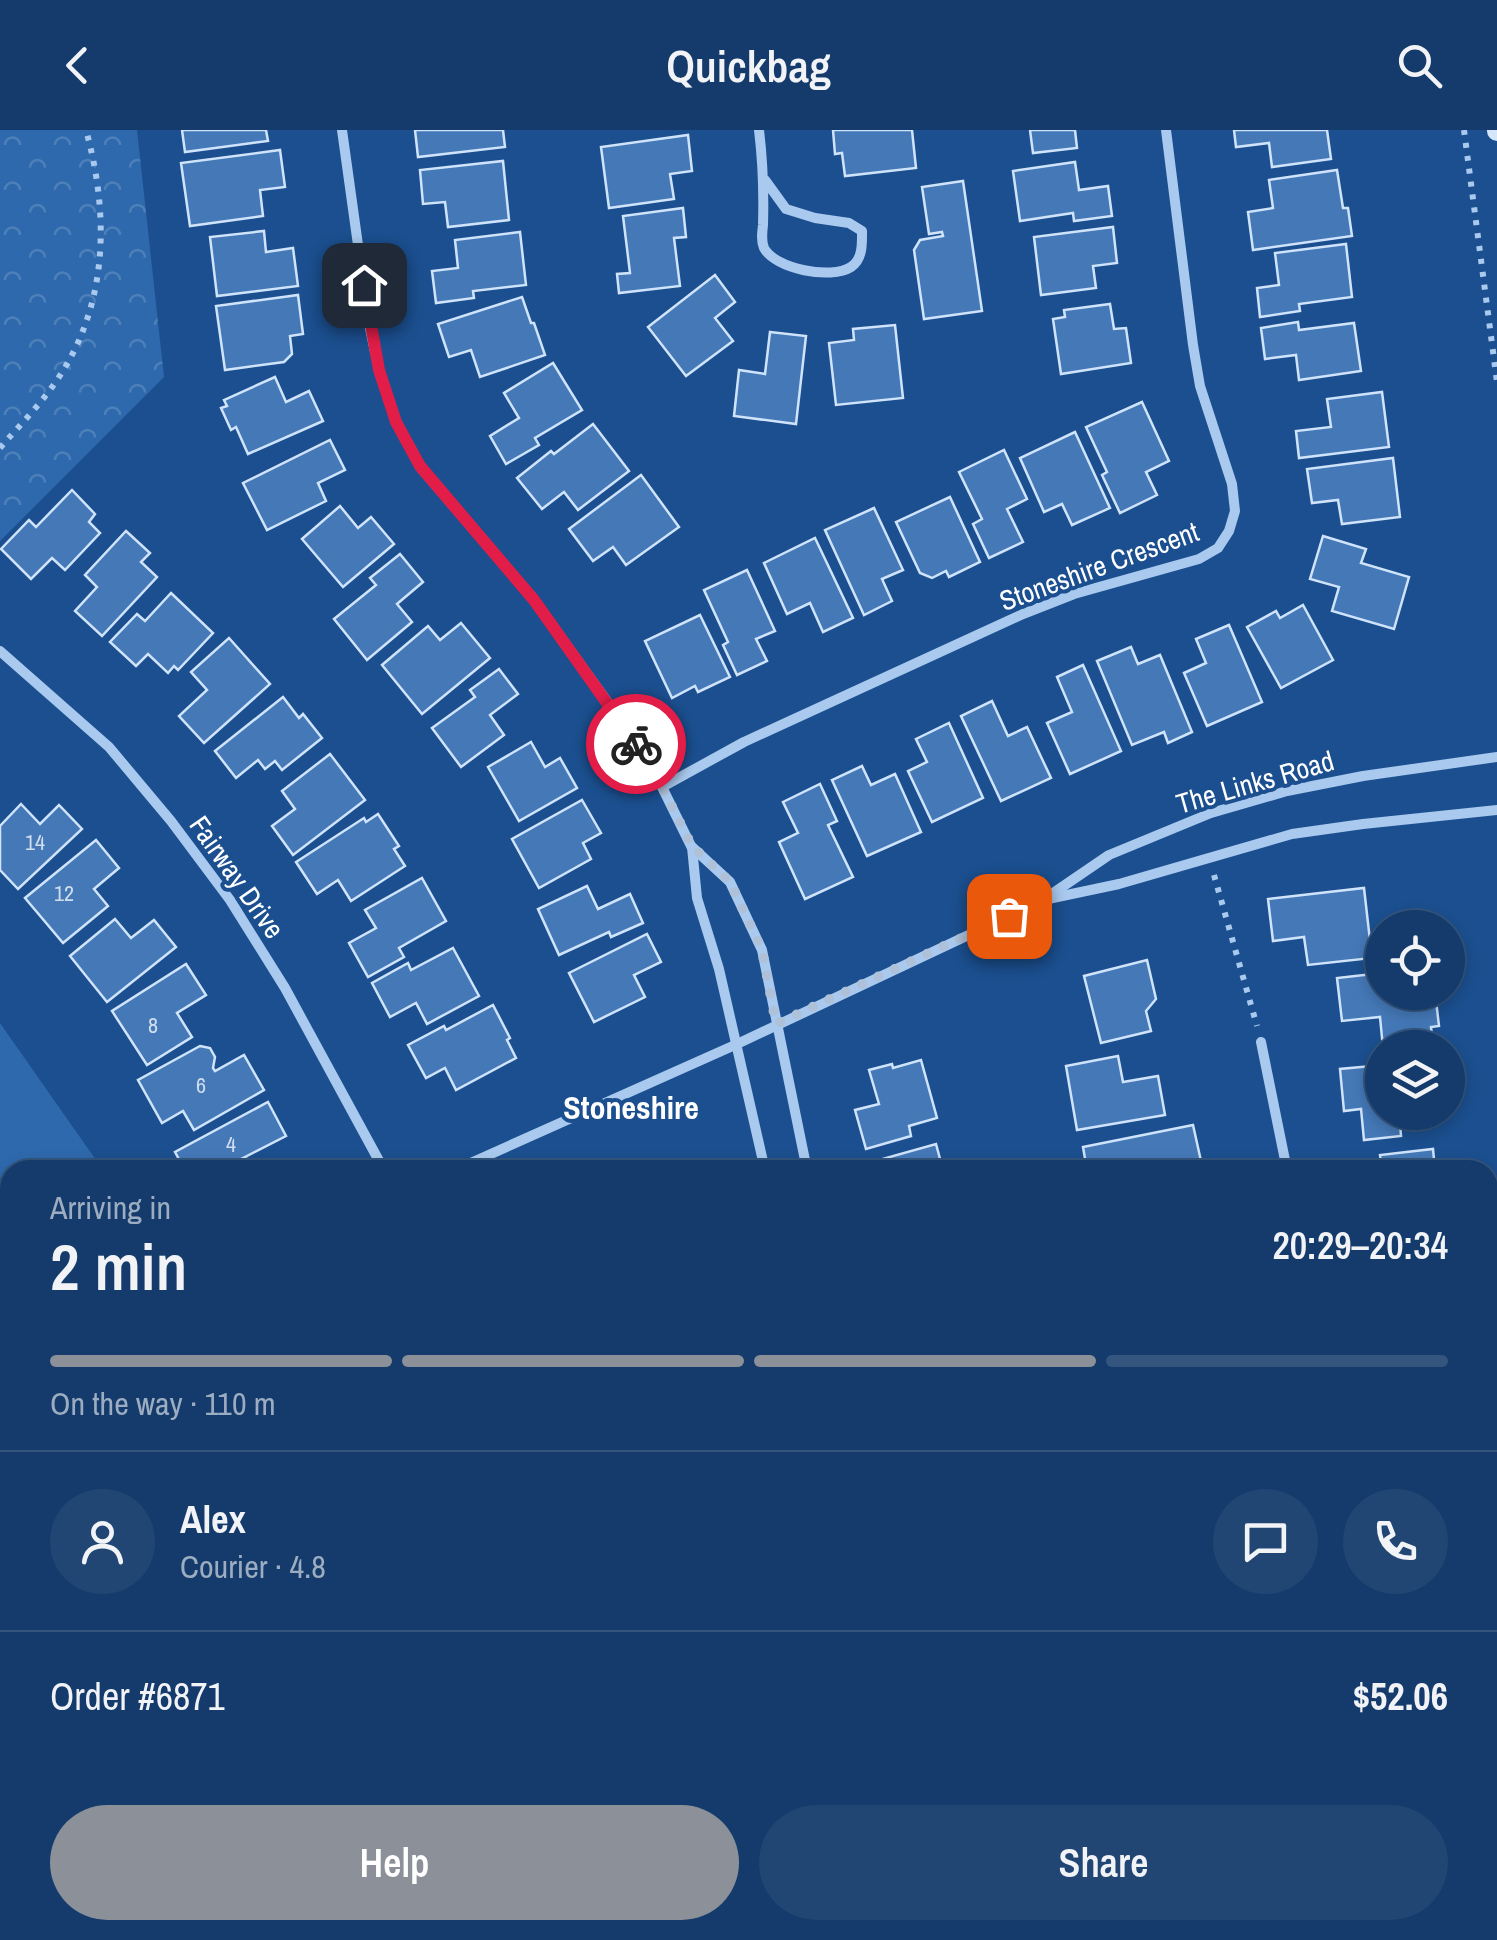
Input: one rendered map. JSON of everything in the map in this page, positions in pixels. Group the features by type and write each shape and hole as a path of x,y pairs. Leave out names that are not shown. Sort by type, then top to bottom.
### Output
{"street":[{"path":"342,130 369,324 396,422 420,466 534,600 626,729 692,846 730,882 762,950 805,1160"},
{"path":"759,130 765,180 762,245 773,260 795,269 835,272 852,266 862,251 862,232 849,223 786,209 765,180"},
{"name":"Stoneshire Crescent","path":"662,787 744,742 1022,614 1074,594 1198,559 1218,548 1229,531 1234,511 1232,484 1195,359 1166,130"},
{"name":"Fairway Drive","path":"0,651 109,746 230,900 285,988 379,1160"},
{"name":"The Links Road","path":"477,1160 735,1045 1042,900 1108,855 1212,813 1287,791 1363,776 1497,757"},
{"name":"The Links Road","path":"1042,900 1119,884 1292,834 1497,810"},
{"path":"692,846 697,898 720,969 763,1160"},
{"path":"1261,1042 1285,1160"}],"path":[{"path":"0,448 54,384 73,354 90,314 99,279 102,236 99,185 86,130"},
{"path":"1464,130 1497,382"},
{"path":"1207,858 1219,886 1261,1042"}],"green space":[{"path":"0,130 137,130 164,377 0,541"},
{"path":"0,1023 96,1160 0,1160"}],"building":[{"path":"182,130 266,130 268,141 185,152"},
{"path":"415,130 503,130 505,147 418,157"},
{"path":"833,130 912,130 916,168 845,176 842,153 835,154"},
{"path":"1030,130 1075,130 1077,148 1033,153"},
{"path":"1234,130 1327,130 1331,159 1272,167 1269,143 1236,147"},
{"path":"688,135 692,171 670,174 674,199 609,208 601,147"},
{"path":"280,150 285,187 260,190 263,216 190,226 181,163"},
{"path":"503,161 509,220 448,227 445,202 423,204 420,170"},
{"path":"1075,162 1079,190 1108,186 1112,216 1074,221 1073,213 1020,221 1013,171"},
{"path":"1337,170 1352,236 1253,250 1248,212 1273,208 1269,180"},
{"path":"963,181 982,311 924,319 914,250 920,240 943,236 942,232 929,234 922,187"},
{"path":"683,208 686,237 674,238 680,286 619,293 617,274 630,273 623,216"},
{"path":"1113,227 1117,263 1093,266 1096,288 1041,295 1034,237"},
{"path":"264,231 266,252 293,248 298,286 217,296 210,237"},
{"path":"520,232 526,285 473,291 474,298 436,303 432,271 458,268 455,240"},
{"path":"1346,244 1352,297 1299,304 1300,311 1260,317 1257,288 1279,285 1275,253"},
{"path":"715,275 735,302 715,318 733,341 686,376 648,327"},
{"path":"298,295 303,334 290,336 292,354 284,362 225,370 216,306"},
{"path":"522,297 545,355 480,377 471,350 449,357 438,324"},
{"path":"1110,304 1114,329 1126,328 1131,363 1061,374 1053,319 1065,317 1064,310"},
{"path":"1298,322 1299,330 1354,323 1361,371 1299,380 1296,355 1265,359 1261,328"},
{"path":"895,325 903,398 836,405 829,343 854,340 853,329"},
{"path":"770,332 806,336 796,424 734,416 739,370 765,374"},
{"path":"553,363 582,410 535,438 539,445 506,464 490,436 519,418 504,393"},
{"path":"275,377 286,402 309,391 323,421 248,454 236,427 231,430 221,408 227,406 224,400"},
{"path":"1382,392 1389,447 1299,458 1296,431 1331,427 1327,399"},
{"path":"1142,402 1169,461 1146,472 1157,495 1120,513 1086,427"},
{"path":"593,424 629,471 578,510 564,492 542,509 517,478"},
{"path":"1075,432 1110,508 1072,525 1062,504 1044,512 1020,458"},
{"path":"330,440 345,470 318,483 326,501 267,530 243,483"},
{"path":"1004,450 1027,499 1007,509 1023,542 989,558 973,524 982,519 959,472"},
{"path":"1393,458 1400,517 1342,524 1338,500 1312,503 1307,469"},
{"path":"641,475 679,527 626,565 613,547 593,561 569,529"},
{"path":"72,490 95,514 89,522 100,533 65,570 52,558 31,579 1,549 29,520 36,527"},
{"path":"950,497 980,562 949,577 946,571 932,578 920,573 896,522"},
{"path":"340,506 358,528 371,517 394,544 343,587 302,539"},
{"path":"874,508 903,570 882,579 892,601 864,615 825,530"},
{"path":"126,531 150,553 141,562 157,577 102,636 75,611 97,587 85,575"},
{"path":"1323,536 1366,549 1361,563 1409,577 1394,629 1332,611 1339,587 1310,579"},
{"path":"815,538 853,618 823,632 810,603 787,614 764,563"},
{"path":"400,554 423,582 397,604 412,622 367,660 334,619 376,585 370,578"},
{"path":"747,570 775,631 756,639 767,661 737,675 723,645 728,642 704,590"},
{"path":"171,593 213,633 178,670 174,666 168,673 148,654 136,666 110,642 137,614 145,621"},
{"path":"1303,605 1333,660 1281,688 1247,627 1276,611 1280,618"},
{"path":"700,615 730,677 698,692 695,686 672,698 645,641"},
{"path":"461,623 490,658 422,714 382,665 428,626 440,640"},
{"path":"1229,625 1262,702 1207,726 1184,673 1206,663 1196,639"},
{"path":"229,638 270,684 204,743 179,716 207,690 191,672"},
{"path":"1131,647 1138,664 1160,655 1192,732 1168,743 1164,732 1132,745 1097,661"},
{"path":"1083,665 1121,751 1070,774 1047,723 1072,712 1057,677"},
{"path":"499,669 518,694 490,715 504,735 461,767 432,728 475,697 470,690"},
{"path":"283,697 322,738 282,770 275,761 265,769 258,760 236,778 215,751"},
{"path":"992,701 1008,736 1027,727 1051,778 1001,801 961,716"},
{"path":"949,723 983,798 932,822 908,771 927,762 916,739"},
{"path":"531,742 545,767 560,758 577,788 519,821 488,767"},
{"path":"330,754 365,800 293,855 272,826 295,809 282,791"},
{"path":"862,766 871,785 895,774 921,832 867,856 832,780"},
{"path":"820,784 837,821 828,825 853,877 805,899 779,842 798,833 783,802"},
{"path":"582,800 601,833 583,843 591,859 539,888 512,839"},
{"path":"21,804 40,824 59,805 82,829 18,889 0,870 0,826"},
{"path":"378,814 399,846 394,849 405,866 351,901 338,880 317,894 296,862 364,818 366,822"},
{"path":"96,840 119,868 94,889 108,906 63,943 25,898"},
{"path":"422,878 446,921 399,948 404,957 368,977 349,943 376,928 365,910"},
{"path":"587,886 598,909 630,894 643,923 611,937 609,932 559,955 538,909"},
{"path":"1364,888 1365,959 1308,965 1304,937 1273,941 1268,899"},
{"path":"115,919 131,938 154,920 176,947 107,1002 70,956"},
{"path":"647,934 661,962 634,975 645,997 594,1022 569,973"},
{"path":"453,948 479,996 427,1024 416,1003 390,1017 372,983 408,963 411,970"},
{"path":"1147,960 1156,999 1146,1011 1151,1031 1101,1043 1084,976"},
{"path":"186,964 206,995 177,1013 192,1037 147,1065 112,1011"},
{"path":"1365,975 1365,1010 1437,1010 1439,1026 1431,1030 1381,1030 1380,1017 1342,1021 1337,978"},
{"path":"493,1005 516,1058 456,1090 445,1068 426,1078 408,1045"},
{"path":"200,1046 210,1048 215,1071 244,1055 264,1090 194,1130 183,1111 162,1123 138,1080"},
{"path":"1118,1056 1123,1082 1158,1076 1165,1115 1077,1130 1066,1066"},
{"path":"921,1060 937,1118 909,1126 911,1136 866,1149 855,1110 879,1104 869,1070"},
{"path":"1365,1067 1365,1130 1401,1130 1401,1136 1364,1140 1361,1109 1344,1111 1340,1069"},
{"path":"268,1102 286,1136 243,1158 252,1160 179,1160 175,1152"},
{"path":"1193,1125 1201,1160 1085,1160 1083,1147"},
{"path":"936,1144 940,1160 879,1160"},
{"path":"1433,1149 1434,1160 1381,1160 1380,1155"}],"way so far":[{"path":"636,744 692,846 730,882 762,950 776,1024 1009,916"}],"district":[{"name":"Stoneshire","path":"631,1107"}],"route":[{"path":"364,285 379,370 396,422 420,466 534,600 636,744"}]}
